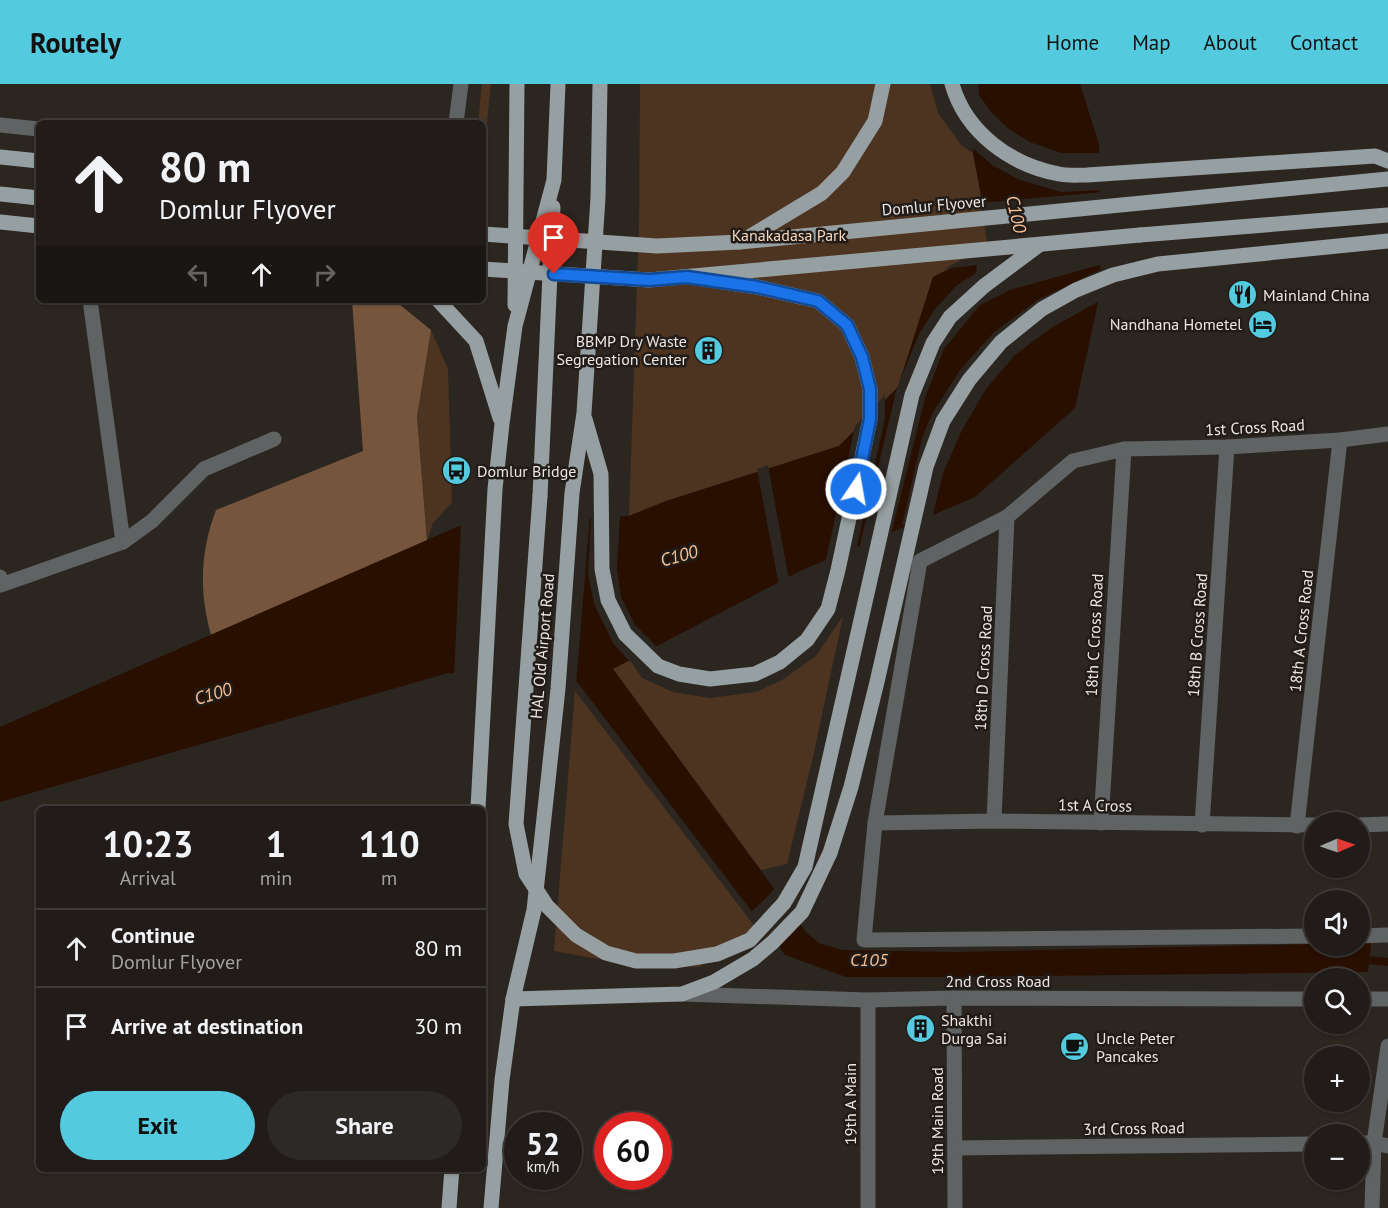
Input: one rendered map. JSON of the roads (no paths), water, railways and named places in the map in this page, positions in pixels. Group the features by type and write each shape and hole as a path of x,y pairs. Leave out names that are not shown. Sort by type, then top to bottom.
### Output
{"main road":[{"path":"478,806 495,489 514,326 517,84"},
{"path":"558,84 540,496 516,824 526,874 548,906 576,935 606,953 636,960 674,961 717,954 750,940 784,903 805,867 912,395 933,343 950,317 984,286 1039,245"},
{"name":"HAL Old Airport Road","path":"491,1208 502,1080 513,999 534,910 558,689 572,492 584,413 598,198 600,84"},
{"path":"740,242 822,193 843,172 875,121 883,84"},
{"path":"952,84 957,101 976,129 998,149 1022,164 1061,175 1375,156 1388,161"},
{"path":"0,157 36,161"},
{"name":"Domlur Flyover","path":"486,234 657,246 740,242 1388,179"},
{"path":"514,326 554,180"},
{"path":"0,194 36,198"},
{"path":"486,269 649,280 1140,235 1388,215"},
{"path":"0,222 36,226"},
{"path":"513,999 682,994 714,982 753,959 774,942 802,912 830,853 851,787 878,682 926,467 943,421 969,380 1001,342 1042,309 1076,290 1113,275 1158,264 1388,241"},
{"path":"584,413 601,474 602,569 608,600 625,634 658,666 679,674 710,679 755,674 780,662 807,640 828,609 870,419 870,389 862,357 847,325 818,301 757,287 687,277"},
{"path":"441,303 476,341 502,424"},
{"path":"449,1208 452,1172"}],"street":[{"path":"456,120 461,84"},
{"path":"0,125 36,129"},
{"path":"90,303 123,542"},
{"name":"1st Cross Road","path":"875,823 920,561 1007,517 1073,461 1124,449 1227,447 1340,440 1388,434"},
{"path":"0,577 1,585 123,542 152,520 204,469 274,439"},
{"name":"18th A Cross Road","path":"1297,826 1340,440"},
{"name":"18th B Cross Road","path":"1202,825 1227,447"},
{"name":"18th C Cross Road","path":"1101,823 1124,449"},
{"name":"18th D Cross Road","path":"994,821 1007,517"},
{"name":"1st A Cross","path":"875,823 994,821 1304,826"},
{"path":"875,823 864,940 1304,936"},
{"path":"1370,825 1388,824"},
{"path":"1370,936 1388,935"},
{"name":"2nd Cross Road","path":"682,994 868,1000 1304,999"},
{"name":"19th Main Road","path":"954,998 955,1208"},
{"path":"1370,999 1388,999"},
{"name":"19th A Main","path":"868,1000 868,1208"},
{"path":"1372,1208 1374,1144 1388,1046"},
{"name":"3rd Cross Road","path":"955,1148 1304,1144"}],"water":[{"name":"C100","path":"978,84 1080,84 1099,144 1101,289 1075,408 975,497 802,570 613,669 805,931 819,943 843,950 953,952 1304,944 1304,956 1370,956 1368,968 1304,968 1304,973 846,977 785,955 578,683 448,673 0,802 0,727 459,526 629,516 666,501 839,446 898,387 933,277 991,248 973,153"}],"waterway":[{"name":"C105","path":"1359,959 1388,962"}],"place":[{"name":"Mainland China","path":"1242,295"},
{"name":"Nandhana Hometel","path":"1263,324"},
{"name":"BBMP Dry Waste Segregation Center","path":"708,350"},
{"name":"Domlur Bridge","path":"456,471"},
{"name":"Shakthi Durga Sai","path":"920,1029"},
{"name":"Uncle Peter Pancakes","path":"1075,1047"}],"park label":[{"name":"Kanakadasa Park","path":"789,235"}]}
